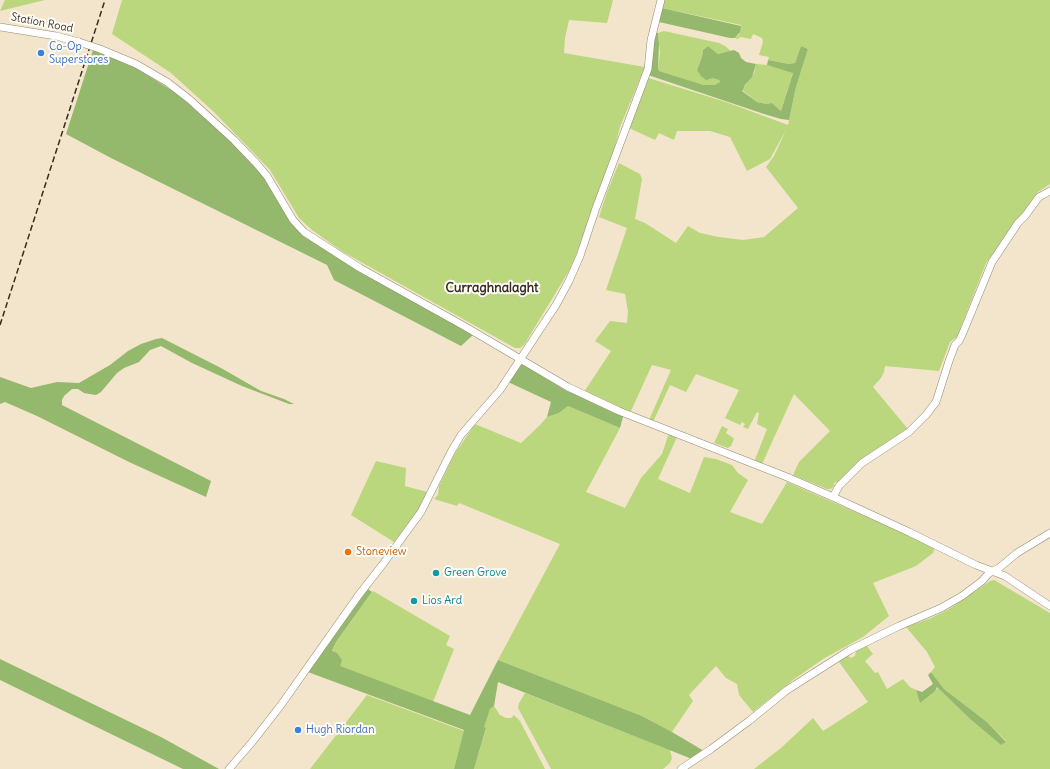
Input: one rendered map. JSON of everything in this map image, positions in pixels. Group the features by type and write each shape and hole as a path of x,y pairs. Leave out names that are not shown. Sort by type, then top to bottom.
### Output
{"street":[{"path":"229,769 281,706 358,596 421,512 461,435 500,390 556,305 580,256 596,208 648,69 651,40 661,0"},
{"name":"Station Road","path":"0,27 56,36 79,42 136,64 167,82 189,99 234,140 257,164 267,176 293,220 304,232 360,268 464,326 568,387 619,411 833,496 976,565 1005,576 1050,606"},
{"path":"833,496 839,486 862,463 909,432 926,415 936,402 955,345 962,335 992,262 1018,223 1039,197 1050,191"},
{"path":"681,769 749,721 787,690 850,650 942,607 976,586 986,577 988,573 999,568 1017,553 1050,533"}],"green space":[{"path":"5,0 45,0 0,11"},
{"path":"122,0 613,0 607,23 569,20 565,38 564,53 645,67 620,127 612,158 572,266 524,345 520,348 515,348 343,252 312,230 299,218 270,170 214,112 171,73 112,34"},
{"path":"664,0 1050,0 1050,184 1038,192 986,263 957,337 950,342 939,371 885,366 881,378 873,387 908,429 867,455 838,483 836,482 833,484 835,485 831,489 827,489 793,475 799,462 830,431 794,394 762,464 754,462 767,429 757,424 759,413 757,412 748,429 743,427 745,424 742,422 740,425 725,418 739,390 696,374 686,392 670,385 653,422 649,420 671,370 652,365 630,413 584,392 611,351 595,341 610,321 627,323 628,311 625,294 606,290 627,228 599,217 619,163 640,174 642,179 635,219 645,223 676,243 688,226 700,233 719,237 743,240 764,237 798,208 766,167 774,156 786,130 770,159 747,171 730,137 710,131 677,131 674,140 659,133 655,140 627,127 645,77 726,102 788,125 796,87 808,49 801,46 795,63 789,64 768,60 769,57 759,55 763,42 762,38 753,34 751,39 740,37 738,39 735,38 739,35 741,25 662,8"},
{"path":"662,8 741,26 740,32 735,38 730,38 659,22"},
{"path":"664,31 719,43 731,51 718,54 708,46 703,50 697,70 719,80 720,83 715,85 704,85 659,71 660,53 658,33"},
{"path":"655,33 658,33 659,71 704,85 715,85 720,82 719,80 713,78 706,80 697,70 703,50 708,46 718,54 734,50 739,53 741,58 746,62 756,64 752,77 742,91 757,102 766,104 772,103 781,111 793,73 767,65 768,60 789,64 795,63 801,46 808,49 796,87 789,120 764,114 648,75"},
{"path":"93,50 111,56 138,69 179,95 242,151 264,176 291,223 304,236 473,335 461,346 334,280 327,265 111,158 66,134"},
{"path":"756,64 767,65 793,72 781,111 772,103 766,104 757,102 742,90 754,73"},
{"path":"162,338 221,368 261,391 294,404 289,404 242,386 192,363 161,346 150,350 139,362 124,368 117,373 101,392 96,395 84,393 78,389 72,389 64,396 62,405 211,481 206,497 129,462 37,416 5,402 0,404 0,377 31,388 57,382 79,383 110,365 128,351 141,344"},
{"path":"522,364 565,390 624,413 620,428 568,406 559,413 547,417 551,402 508,382 518,365"},
{"path":"568,406 620,428 586,492 625,508 641,478 662,454 669,433 677,437 658,479 690,493 704,457 716,459 732,465 738,473 748,480 730,512 762,524 787,482 935,547 933,553 916,566 873,583 889,616 863,637 823,659 793,680 753,712 739,695 737,684 726,678 716,666 689,695 693,701 672,732 642,716 498,660 560,544 459,503 457,506 434,499 438,495 439,486 454,455 475,424 521,443 547,417 559,413"},
{"path":"722,426 728,429 726,433 734,439 731,446 728,448 714,443"},
{"path":"376,461 406,468 405,486 427,492 418,511 394,542 351,515"},
{"path":"994,580 1050,613 1050,769 754,769 781,748 813,718 823,731 868,702 839,662 847,655 851,658 855,656 856,651 866,645 873,654 865,661 875,673 878,672 887,689 903,679 910,687 916,690 920,703 938,688 970,719 1001,745 1006,741 987,722 944,689 931,672 935,667 927,652 906,627 931,618 949,609 990,581"},
{"path":"368,589 372,592 336,642 332,651 337,653 342,660 340,666 470,715 498,660 642,716 704,751 692,759 498,682 494,706 490,709 484,727 486,728 474,769 454,769 464,730 308,672"},
{"path":"373,591 450,636 446,645 454,649 433,702 339,666 332,652 336,642"},
{"path":"0,659 161,737 219,769 183,769 0,680"},
{"path":"931,672 944,689 987,722 1006,742 1001,745 970,719 937,687 935,691 920,703 916,690 922,692 933,684 928,675"},
{"path":"525,693 670,750 672,758 670,763 663,769 551,769 518,708 519,703"},
{"path":"367,695 464,731 454,769 310,769"},
{"path":"494,706 500,715 506,718 511,718 514,715 520,721 545,769 474,769 486,729 483,727 490,709"}],"railway":[{"path":"0,325 105,0"}],"place":[{"name":"Co-Op Superstores","path":"41,53"},
{"name":"Stoneview","path":"348,552"},
{"name":"Green Grove","path":"436,573"},
{"name":"Lios Ard","path":"414,601"},
{"name":"Hugh Riordan","path":"298,730"}],"district":[{"name":"Curraghnalaght","path":"492,288"}]}
